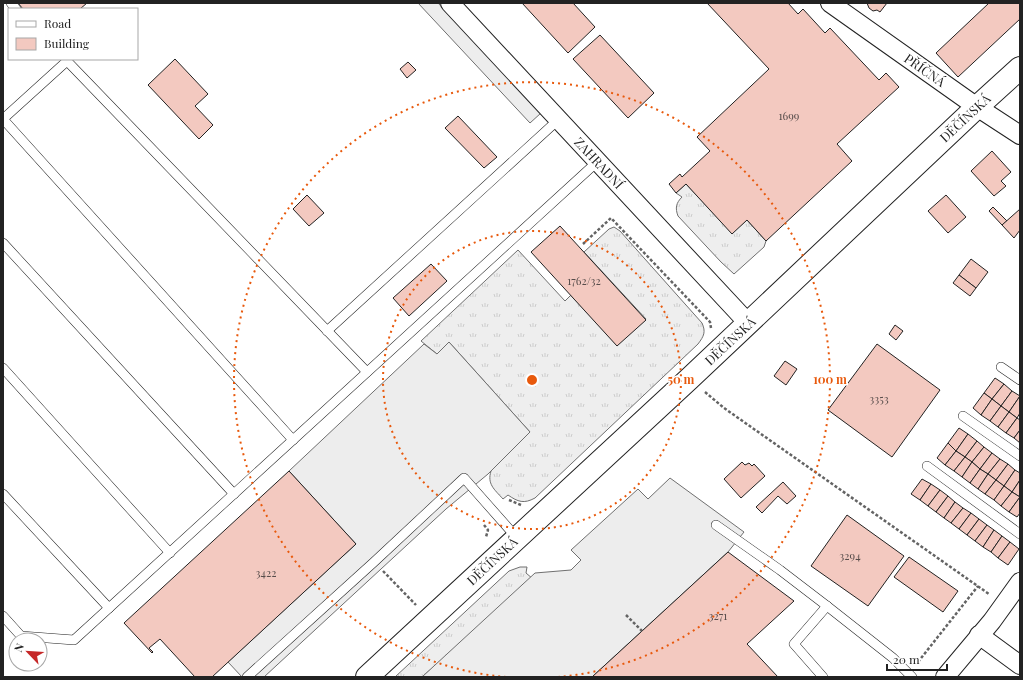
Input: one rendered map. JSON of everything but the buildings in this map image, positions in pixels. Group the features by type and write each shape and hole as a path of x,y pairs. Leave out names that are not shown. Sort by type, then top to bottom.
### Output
{"main road":[{"name":"DĚČÍNSKÁ","path":"367,677 1020,68"}],"street":[{"name":"ZAHRADNÍ","path":"450,3 748,323"},
{"name":"PŘÍČNÁ","path":"830,3 977,107 1020,135"},
{"path":"945,677 992,621 1020,582"},
{"path":"980,635 1020,665"}],"lane":[{"path":"293,440 3,119 66,60 367,372"},
{"path":"327,331 558,120"},
{"path":"3,616 21,636 74,640 597,162"},
{"path":"3,243 234,494"},
{"path":"1001,367 1020,380"},
{"path":"3,368 170,553"},
{"path":"963,416 1020,456"},
{"path":"927,466 1020,534"},
{"path":"247,677 464,478 517,538"},
{"path":"3,494 109,608"},
{"path":"716,525 780,570 827,606 893,658 911,675"},
{"path":"823,677 794,644 827,606"}],"path":[{"path":"583,244 611,218 710,322 712,335"},
{"path":"718,402 978,586 911,675"},
{"path":"508,500 523,506"},
{"path":"374,562 420,608"},
{"path":"626,615 642,631"}],"green space":[{"path":"686,184 732,233 747,220 766,241 764,247 734,274 678,216 678,201 682,197 676,193"},
{"path":"614,227 620,231 702,323 704,329 703,336 698,344 535,498 524,502 508,495 503,499 491,483 491,471 530,432 449,342 437,354 421,341 518,250 565,301 571,295 617,345 646,319 584,252 609,229"},
{"path":"520,567 527,567 526,573 533,579 422,677 395,677 509,571"}],"shaded area":[{"path":"418,3 438,3 541,113 530,123"},
{"path":"449,342 530,432 488,474 446,509 264,677 242,677 228,662 356,544 289,471 424,344 437,354"},
{"path":"670,478 744,532 728,552 592,677 422,677 535,573 571,570 581,560 571,550 638,489 648,499"}]}
